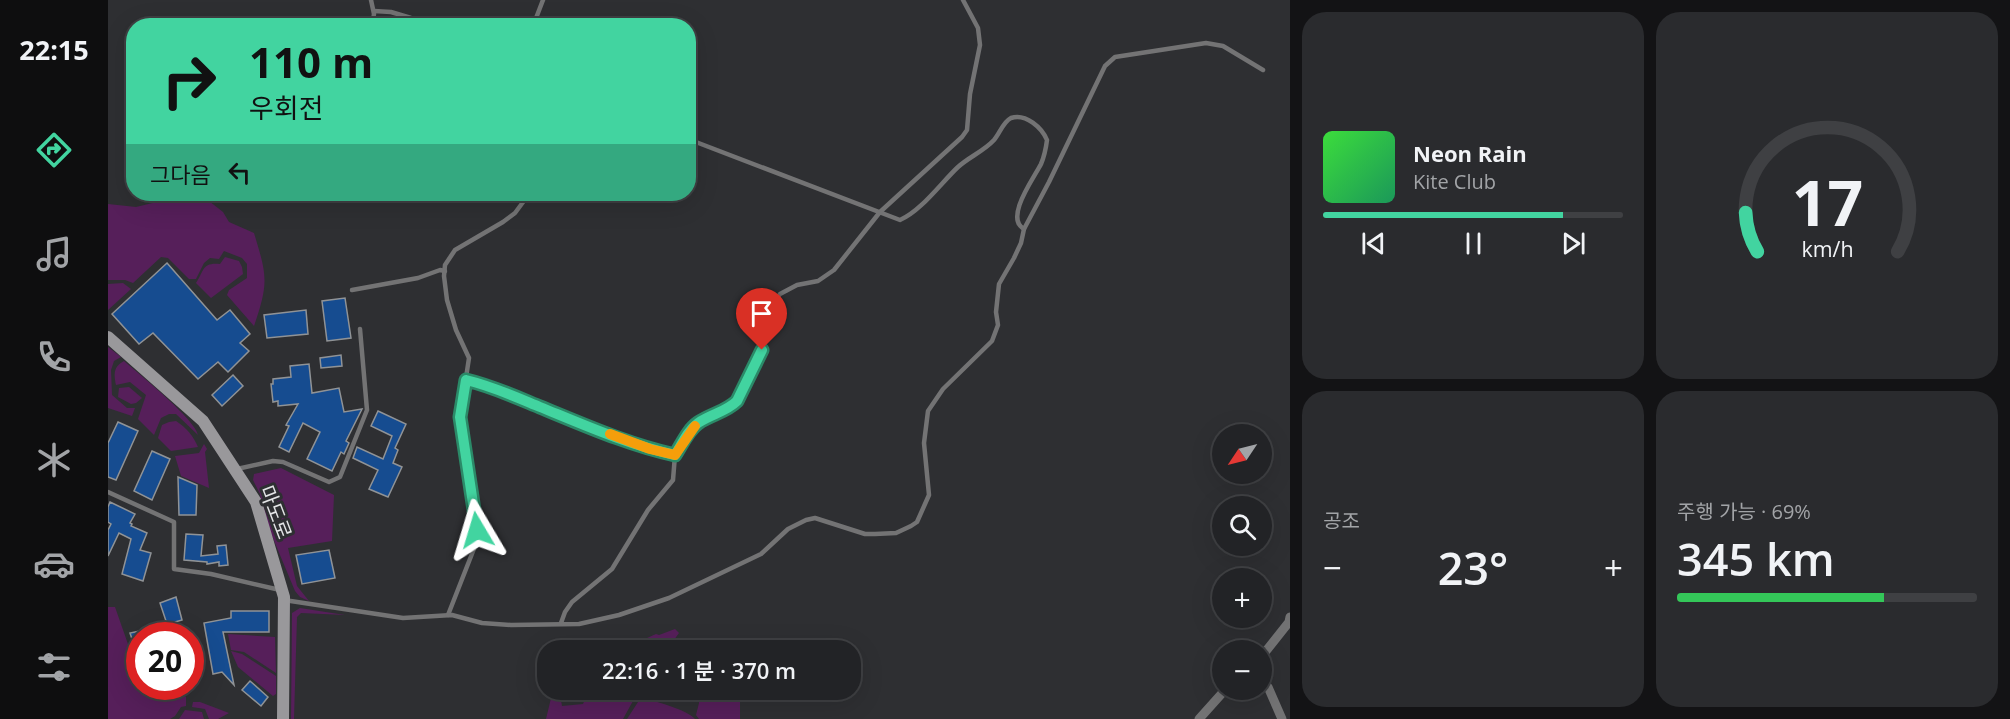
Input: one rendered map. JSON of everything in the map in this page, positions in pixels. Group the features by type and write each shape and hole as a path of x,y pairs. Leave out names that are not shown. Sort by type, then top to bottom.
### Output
{"main road":[{"name":"마도로","path":"108,337 203,421 256,502 283,595 283,719"}],"street":[{"path":"1272,643 1289,622 1290,617"},
{"path":"1272,696 1282,719"},
{"path":"1199,719 1216,700"}],"lane":[{"path":"371,0 373,18"},
{"path":"536,18 543,0"},
{"path":"561,623 572,602 605,577 619,561 648,510 674,480 675,455 691,430 697,424 731,407 742,393 762,350 768,318 780,294 796,285 818,281 834,270 880,212 967,130 970,94 980,45 978,28 963,0"},
{"path":"374,11 391,12 411,18"},
{"path":"108,492 174,522 174,569 212,574 283,595 384,617 448,615 482,623 511,625 579,624 619,615 669,598 761,554 788,529 806,519 815,518 865,534 896,533 916,522 929,495 924,443 928,411 944,389 992,341 998,325 996,312 999,284 1021,243 1024,229 1105,66 1115,57 1206,43 1223,46 1263,70"},
{"path":"696,142 900,220 905,218 958,167 995,139 1008,120 1013,117 1021,118 1039,127 1047,140 1042,162 1020,202 1017,220 1020,227 1024,229"},
{"path":"448,615 477,542 460,417 469,358 456,330 447,300 444,271 448,258 454,250 503,222 515,213 524,201"},
{"path":"352,290 444,271"},
{"path":"235,470 273,461 283,462 329,482 340,477 367,410 360,329"},
{"path":"466,380 486,385 583,425 650,449 675,455"}],"shaded area":[{"path":"161,201 209,201 223,212 229,222 254,233 264,270 264,289 254,326 227,295 229,290 247,278 247,264 242,258 224,251 219,259 210,258 204,263 196,279 189,279 168,258 161,257 133,283 125,280 108,280 108,204 136,207"},
{"path":"225,257 239,261 243,274 211,298 196,283 207,266 220,264"},
{"path":"123,283 131,289 108,310 108,284"},
{"path":"108,347 121,357 114,361 111,370 112,395 127,408 135,408 132,416 108,408"},
{"path":"124,361 188,419 198,435 176,414 169,414 161,418 154,435 138,419 146,395 130,382 116,385 115,371"},
{"path":"129,387 142,398 136,403 131,404 118,397 119,388"},
{"path":"176,421 189,433 198,447 171,451 158,438 162,425"},
{"path":"204,444 207,449 205,452 209,488 181,476 175,456 199,453"},
{"path":"281,468 334,495 332,541 288,548 297,586 309,601 300,597 295,591 265,519 260,494 253,480 254,474"},
{"path":"108,607 115,607 126,638 126,700 186,700 186,706 181,707 170,719 108,719"},
{"path":"300,608 345,615 301,613 297,617 294,719 291,719 292,613"},
{"path":"675,629 679,633 674,640 643,640 656,634"},
{"path":"228,634 275,637 276,673 244,652 231,650"},
{"path":"231,651 242,654 276,676 276,694 273,696 238,667"},
{"path":"551,700 561,700 562,706 583,704 585,700 633,700 623,719 546,719"},
{"path":"639,700 646,700 685,712 695,719 627,719"},
{"path":"699,700 740,700 740,719 699,719 696,715"},
{"path":"193,702 200,702 229,713 218,719 209,719 205,709 192,707"},
{"path":"185,710 202,712 204,719 179,719"}],"building":[{"path":"167,263 217,320 230,310 250,334 240,343 249,351 228,372 218,362 198,379 153,333 139,344 112,314"},
{"path":"345,298 351,338 327,341 322,301"},
{"path":"306,310 308,334 267,338 264,315"},
{"path":"341,355 342,366 321,368 320,358"},
{"path":"309,364 312,393 339,388 344,412 362,409 346,441 349,443 344,454 341,452 332,471 307,459 320,432 303,423 289,452 279,447 289,426 286,425 298,404 278,406 278,401 273,402 271,384 273,384 273,379 291,377 290,366"},
{"path":"233,375 243,386 222,406 212,395"},
{"path":"378,411 406,424 395,448 398,450 393,463 402,467 388,497 369,489 378,470 353,458 357,447 383,459 392,436 371,426"},
{"path":"118,422 138,431 116,480 108,477 108,443"},
{"path":"152,451 170,459 152,500 134,491"},
{"path":"178,477 197,485 196,515 179,515"},
{"path":"110,502 135,514 130,523 131,526 147,533 140,550 151,553 143,581 122,574 131,539 119,533 108,556 108,530 111,524 108,522 108,507"},
{"path":"186,534 203,535 201,556 218,554 217,546 226,545 228,565 219,566 219,562 207,564 207,562 184,560"},
{"path":"329,550 335,578 302,584 296,555"},
{"path":"176,597 182,620 166,622 160,603"},
{"path":"231,611 269,611 269,632 223,632 234,685 222,672 213,674 204,623 231,618"},
{"path":"250,681 268,697 261,706 242,690"}],"slow traffic":[{"path":"610,434 650,449 675,455 695,426"}],"route":[{"path":"477,530 460,417 466,380 486,385 583,425 650,449 675,455 697,424 731,407 737,401 762,350"}]}
